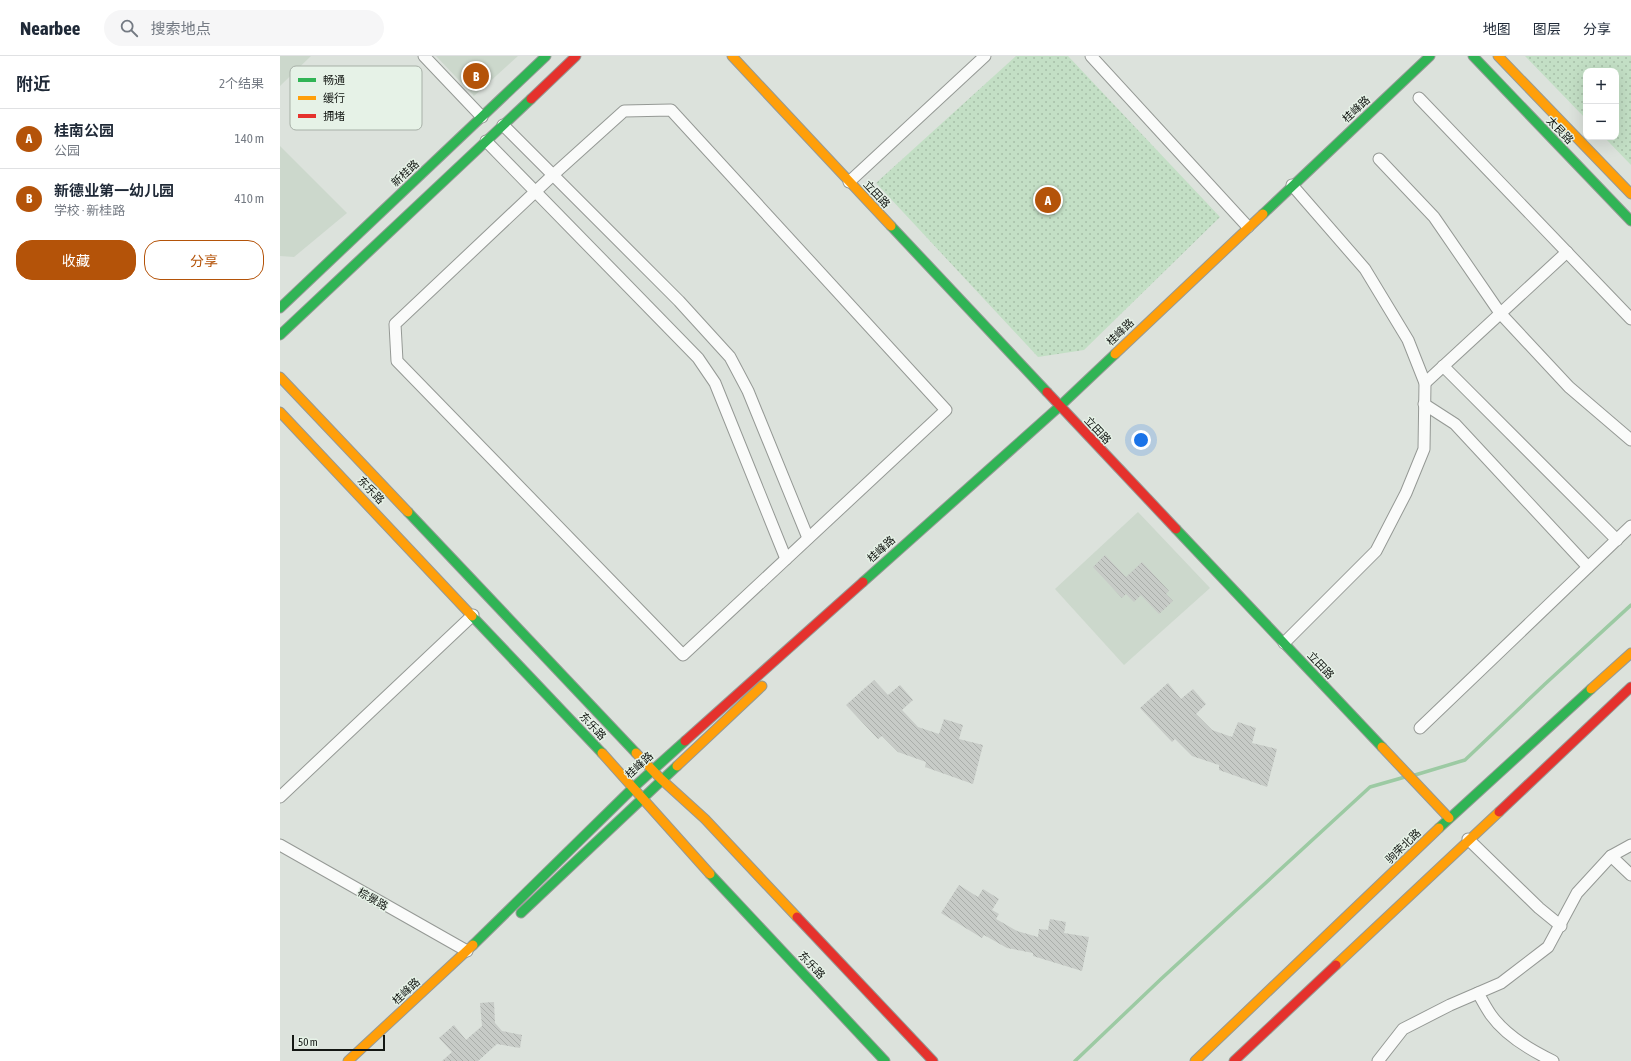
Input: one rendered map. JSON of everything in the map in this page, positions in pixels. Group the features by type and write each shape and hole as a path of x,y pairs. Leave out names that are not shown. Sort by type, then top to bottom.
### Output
{"street":[{"path":"424,56 482,117"},
{"name":"新桂路","path":"280,308 546,56"},
{"path":"280,335 576,56"},
{"name":"立田路","path":"732,56 1061,408 1449,818"},
{"path":"849,182 985,56"},
{"path":"1091,56 1248,227"},
{"name":"桂峰路","path":"348,1061 474,953 652,769 1061,408 1248,227 1294,187 1430,56"},
{"path":"800,651 1061,408 1294,187 1438,56"},
{"name":"太艮路","path":"1472,56 1631,221"},
{"name":"太艮路","path":"1498,56 1631,194"},
{"path":"1420,98 1631,319"},
{"path":"671,110 946,410 683,654 397,361 395,324 536,192 624,111 671,110"},
{"path":"503,125 679,301 730,357 748,391 808,538"},
{"path":"486,141 698,358 715,383 786,559"},
{"path":"1379,159 1434,217 1500,313 1569,387 1631,440"},
{"path":"1284,643 1376,551 1406,494 1424,450 1425,383 1408,340 1365,269 1294,187"},
{"path":"1425,383 1567,252"},
{"path":"1443,366 1617,540"},
{"name":"东乐路","path":"280,377 661,780 706,819 933,1061"},
{"path":"1424,404 1455,424 1588,567"},
{"name":"东乐路","path":"280,412 634,787 688,850 885,1061"},
{"path":"1420,728 1631,526"},
{"path":"280,797 473,615"},
{"name":"驹荣北路","path":"1195,1061 1449,818 1631,653"},
{"path":"515,918 771,678"},
{"path":"1234,1061 1631,687"},
{"path":"1468,839 1539,908 1561,926"},
{"name":"棕景路","path":"280,845 474,953"},
{"path":"1378,1061 1403,1029 1501,983 1548,947 1561,926 1577,893 1611,856 1631,845"},
{"path":"1611,856 1631,875"},
{"path":"1478,993 1491,1015 1506,1030 1529,1050 1553,1061"}],"shaded area":[{"path":"280,56 311,56 301,66 290,66 290,76 280,86"},
{"path":"436,56 518,56 474,96"},
{"path":"280,146 347,213 294,257 280,256"},
{"path":"1138,512 1210,588 1124,665 1055,589"}],"green space":[{"path":"1016,56 1068,56 1220,217 1084,350 1038,357 876,183"},
{"path":"1525,56 1631,56 1631,165 1607,140 1619,140 1619,68 1583,68 1583,116"}],"building":[{"path":"1105,555 1126,577 1142,562 1169,591 1166,594 1173,601 1159,614 1141,595 1134,602 1126,594 1122,598 1093,567"},
{"path":"874,680 888,695 900,685 913,700 902,710 918,727 939,734 944,719 963,725 959,739 983,745 973,784 925,767 926,762 898,752 882,736 878,739 846,705"},
{"path":"1168,683 1181,699 1193,689 1206,704 1196,714 1212,730 1232,737 1238,722 1256,728 1252,743 1277,749 1267,787 1219,770 1219,765 1192,756 1175,739 1172,742 1140,708"},
{"path":"959,885 978,897 983,889 999,899 992,910 999,914 996,919 1017,931 1038,937 1039,929 1048,930 1050,919 1066,922 1064,933 1089,937 1082,971 1033,956 1033,953 1007,948 984,935 982,938 941,913"},
{"path":"494,1002 495,1023 502,1031 522,1035 520,1048 497,1044 478,1061 442,1061 452,1052 439,1038 454,1025 466,1040 482,1026 480,1003"}],"waterway":[{"path":"1415,775 1465,760 1631,605"},
{"path":"1075,1061 1161,979 1370,787 1405,777"}],"traffic: fast":[{"path":"280,308 546,56"},
{"path":"1263,214 1430,56"},
{"path":"1473,56 1631,221"},
{"path":"280,335 531,99"},
{"path":"891,226 1047,392"},
{"path":"863,582 1060,406 1115,354"},
{"path":"408,512 636,753"},
{"path":"1176,529 1382,747"},
{"path":"472,616 602,753"},
{"path":"1439,828 1591,689"},
{"path":"473,945 634,787 685,741"},
{"path":"521,913 677,766"},
{"path":"710,874 885,1061"}],"traffic: slow":[{"path":"732,56 891,226"},
{"path":"1498,56 1631,194"},
{"path":"1115,354 1263,214"},
{"path":"280,377 408,512"},
{"path":"280,412 472,616"},
{"path":"1591,689 1631,653"},
{"path":"677,766 762,686"},
{"path":"1382,747 1449,818"},
{"path":"602,753 710,874"},
{"path":"636,753 661,779 705,819 797,917"},
{"path":"1336,965 1499,812"},
{"path":"1195,1061 1439,828"},
{"path":"348,1061 473,945"}],"traffic: jam":[{"path":"531,99 576,56"},
{"path":"1047,392 1176,529"},
{"path":"685,741 863,582"},
{"path":"1499,812 1631,687"},
{"path":"797,917 933,1061"},
{"path":"1234,1061 1336,965"}],"place":[{"name":"新德业第一幼儿园","path":"476,76"},
{"name":"桂南公园","path":"1048,200"}]}
